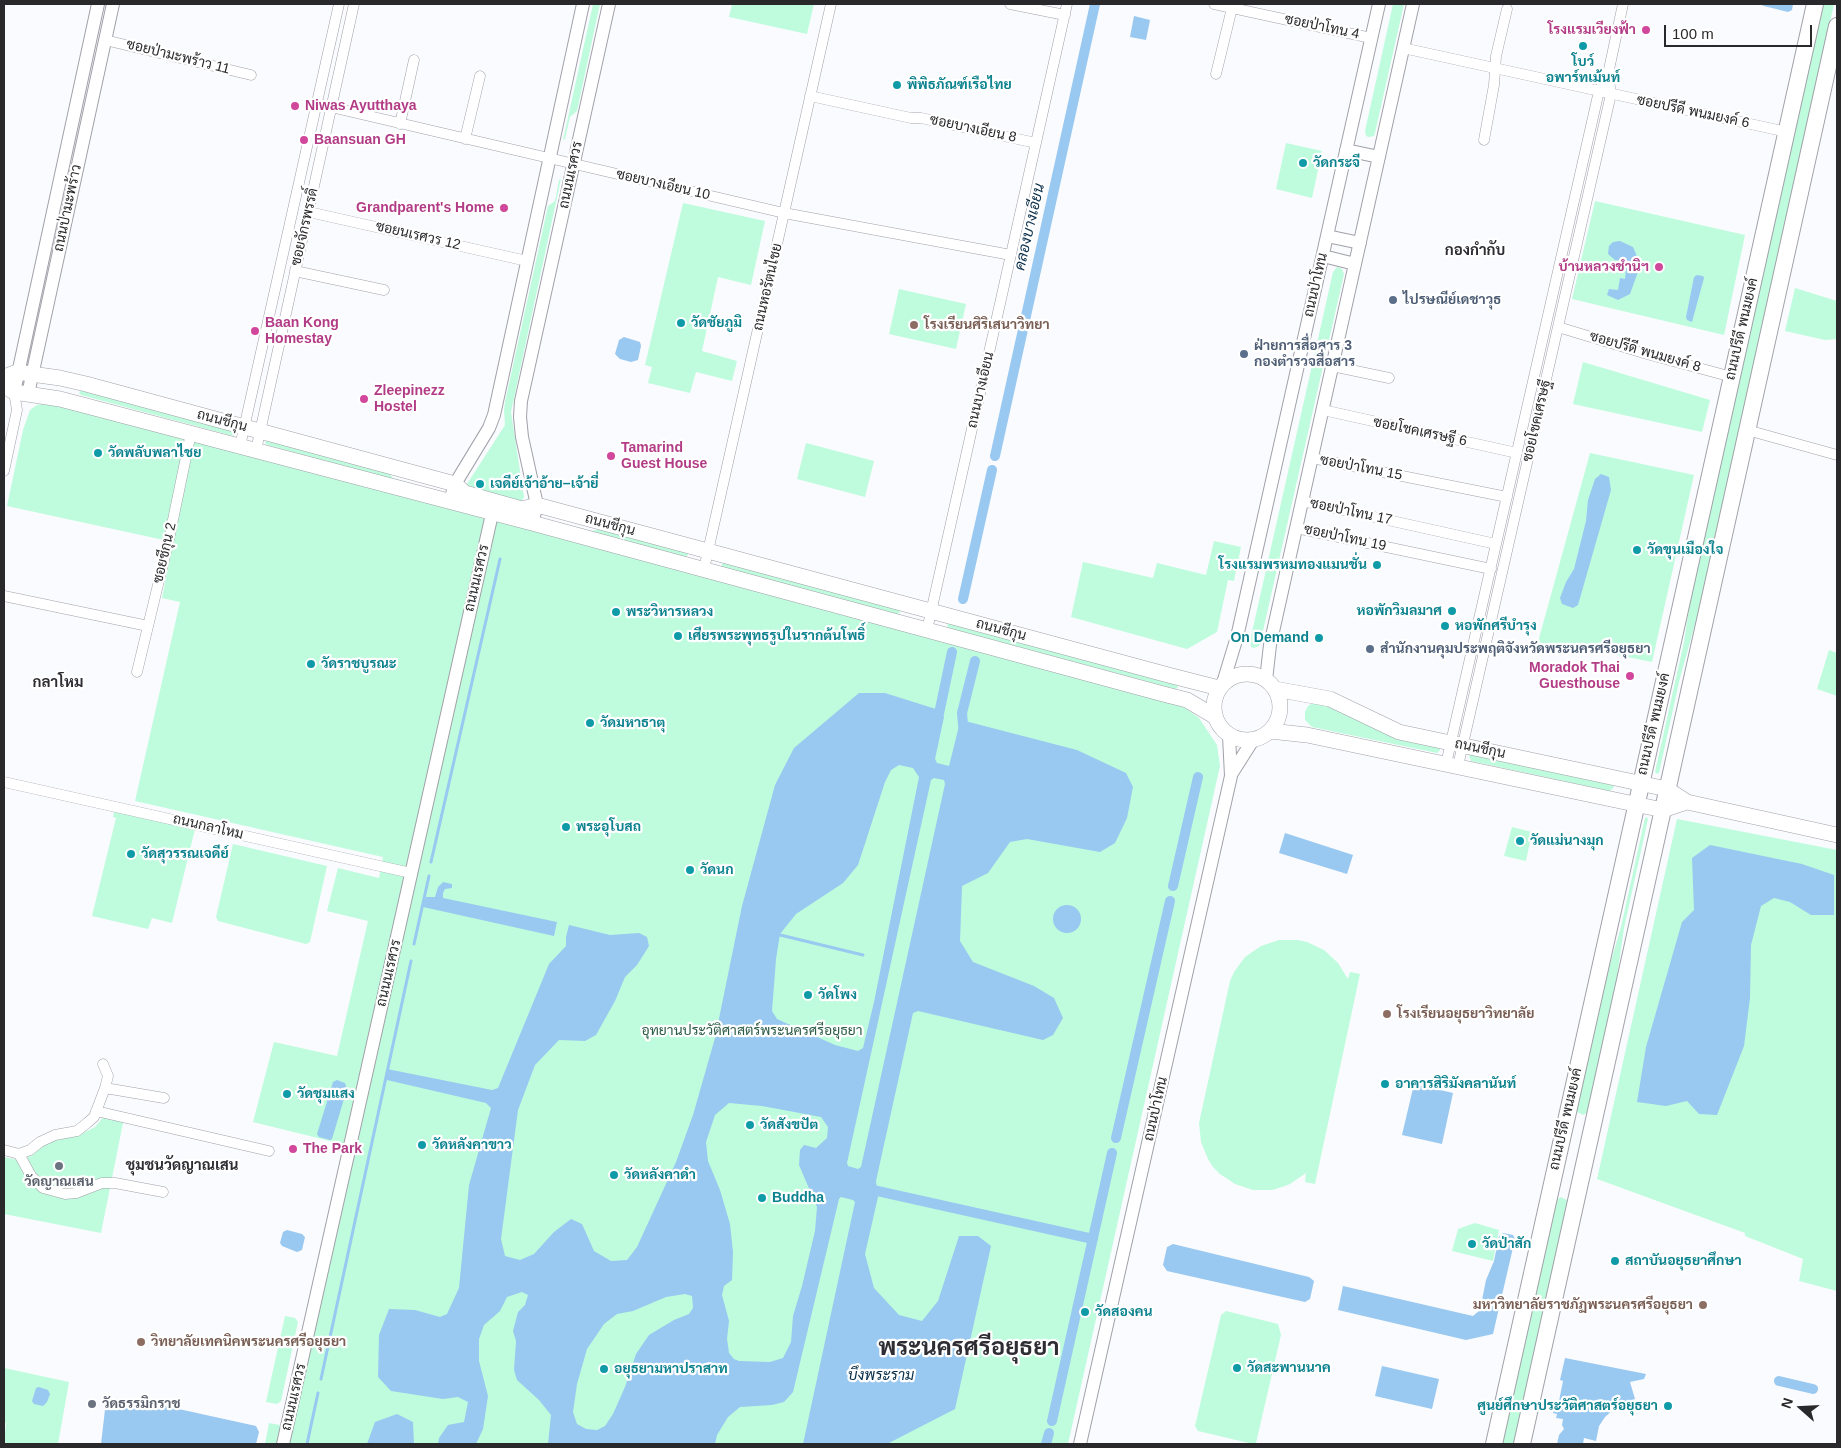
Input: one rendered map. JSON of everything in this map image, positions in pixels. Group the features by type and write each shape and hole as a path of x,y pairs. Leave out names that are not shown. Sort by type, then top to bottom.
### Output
{"main road":[{"name":"ถนนปรีดี พนมยงค์","path":"1494,1444 1815,4"},
{"name":"ถนนปรีดี พนมยงค์","path":"1522,1444 1837,26"},
{"name":"ถนนชีกุน","path":"18,374 86,384 455,484 465,493 532,523 1187,700 1214,716"},
{"name":"ถนนชีกุน","path":"15,390 60,399 450,501 522,509 537,505 932,612 1221,686"},
{"path":"1244,674 1256,675 1270,685 1280,701 1277,720 1270,731 1262,737 1253,740 1238,740 1229,736 1221,729 1214,716 1214,701 1221,686 1233,677 1244,674"},
{"name":"ถนนชีกุน","path":"1270,685 1330,699 1399,732 1667,789 1686,802 1837,835"},
{"name":"ถนนชีกุน","path":"1270,731 1307,735 1663,810"},
{"path":"1663,810 1686,802"},
{"path":"1568,1114 1576,1120 1585,1123 1594,1120"},
{"path":"1549,1196 1560,1193 1576,1202"}],"street":[{"name":"ถนนป่ามะพร้าว","path":"4,471 17,410 15,390 18,374 98,4"},
{"name":"ถนนป่ามะพร้าว","path":"18,374 113,4"},
{"name":"ซอยจักรพรรดิ์","path":"256,450 253,430 274,299 339,4"},
{"name":"ซอยจักรพรรดิ์","path":"240,446 253,430 289,302 354,4"},
{"name":"ถนนนเรศวร","path":"450,501 455,484 491,422 583,4"},
{"name":"ถนนนเรศวร","path":"532,523 537,505 522,437 521,401 609,4"},
{"name":"ถนนหอรัตนไชย","path":"704,569 831,4"},
{"path":"1010,4 1065,15"},
{"name":"ถนนบางเอียน","path":"927,630 1067,4"},
{"name":"ซอยป่าโทน 4","path":"1214,4 1372,38"},
{"name":"ถนนป่าโทน","path":"1221,686 1237,637 1379,4"},
{"path":"1270,685 1270,645 1412,4"},
{"name":"ซอยโชคเศรษฐี","path":"1452,765 1490,570 1599,91 1608,74 1623,4"},
{"path":"1216,74 1232,8"},
{"path":"1484,140 1494,85 1496,56 1507,9"},
{"name":"ซอยป่ามะพร้าว 11","path":"105,40 250,75"},
{"name":"ซอยปรีดี พนมยงค์ 6","path":"1403,48 1787,132"},
{"path":"400,124 414,60"},
{"name":"ซอยโชคเศรษฐี","path":"1456,744 1558,326 1611,94 1608,74"},
{"path":"465,139 480,76"},
{"name":"ซอยบางเอียน 8","path":"810,96 1036,143"},
{"name":"ซอยบางเอียน 10","path":"318,104 784,213 1011,255"},
{"path":"1346,150 1379,157"},
{"name":"ซอยนเรศวร 12","path":"309,212 527,261"},
{"path":"1327,236 1360,243"},
{"path":"1322,256 1355,264"},
{"path":"295,271 384,290"},
{"path":"1557,279 1568,282"},
{"path":"274,299 289,302"},
{"name":"ซอยปรีดี พนมยงค์ 8","path":"1558,326 1647,354 1732,377"},
{"path":"1332,366 1389,378"},
{"name":"ซอยโชคเศรษฐี 6","path":"1322,410 1517,453"},
{"path":"1747,430 1837,455"},
{"name":"ซอยชีกุน 2","path":"137,672 169,539 191,433"},
{"name":"ซอยป่าโทน 15","path":"1312,458 1507,497"},
{"name":"ซอยป่าโทน 17","path":"1302,502 1496,544"},
{"name":"ถนนนเรศวร","path":"283,1444 493,507"},
{"name":"ซอยป่าโทน 19","path":"1296,528 1490,570"},
{"path":"4,596 148,626"},
{"name":"ถนนป่าโทน","path":"1080,1444 1232,773 1229,736"},
{"name":"ถนนป่าโทน","path":"1232,773 1253,740"},
{"name":"ถนนกลาโหม","path":"4,782 411,873"},
{"path":"4,1150 20,1154 55,1135 77,1131 94,1116 105,1088 108,1076 103,1064"},
{"path":"105,1088 164,1098"},
{"path":"96,1111 270,1151"},
{"path":"20,1154 31,1176 43,1188 65,1194 76,1193 102,1184 116,1183 163,1192"}],"green space":[{"path":"593,4 600,4 577,111 570,117 565,139 563,140"},
{"path":"732,4 814,4 807,34 729,17"},
{"path":"1393,4 1404,4 1375,133 1374,136 1369,137 1366,136 1365,131"},
{"path":"1820,4 1834,4 1702,599 1680,678 1659,773 1657,774 1655,772 1684,642 1694,574"},
{"path":"1286,143 1322,151 1312,198 1276,189"},
{"path":"561,179 511,412 524,497 521,502 468,488 467,484 505,425 505,402 548,206 555,201 559,180"},
{"path":"1595,201 1745,235 1724,335 1572,299"},
{"path":"683,203 765,221 751,285 718,277 702,351 737,361 732,381 696,372 690,393 648,383 652,367 645,365"},
{"path":"1337,267 1342,269 1344,274 1260,644 1254,648 1251,647 1250,641 1333,272"},
{"path":"1795,288 1837,301 1837,339 1825,340 1785,331"},
{"path":"899,289 966,304 956,349 889,334"},
{"path":"1583,362 1710,400 1702,432 1573,404"},
{"path":"81,390 236,432 236,434 233,436 81,395 79,393"},
{"name":"อุทยานประวัติศาสตร์พระนครศรีอยุธยา","path":"48,403 1177,702 1199,718 1217,745 1220,766 1068,1444 265,1444 269,1423 291,1427 354,1147 253,1122 274,1042 337,1056 368,921 327,911 338,868 379,878 383,857 135,801 180,602 162,598 173,542 7,506 23,430 30,410 37,405"},
{"path":"266,440 388,472 393,478 437,491 267,445 265,443"},
{"path":"806,443 874,461 865,497 797,479"},
{"path":"1590,453 1694,475 1652,662 1568,645 1567,649 1538,642"},
{"path":"546,519 592,531 599,529 687,553 688,555 686,557"},
{"path":"1214,541 1241,547 1234,581 1228,580 1217,632 1187,649 1071,617 1083,562 1153,578 1157,563 1206,575"},
{"path":"723,562 899,610 900,613 897,614 721,567"},
{"path":"948,623 1177,685 1178,688 1175,689 949,628 947,626"},
{"path":"1829,650 1837,653 1837,696 1817,689"},
{"path":"1318,703 1440,748 1440,750 1437,753 1312,727 1305,720 1305,712 1308,706"},
{"path":"1470,754 1613,785 1614,787 1610,791 1471,761"},
{"path":"114,811 195,829 172,923 152,918 148,929 92,916 116,818 113,817"},
{"path":"1647,817 1624,928 1614,998 1588,1112 1583,1115 1577,1112 1576,1109 1601,995 1621,927 1645,818"},
{"path":"1677,819 1837,850 1837,1291 1799,1281 1803,1259 1745,1236 1745,1233 1597,1179"},
{"path":"1512,827 1532,832 1526,861 1504,856"},
{"path":"233,844 327,866 310,942 306,944 218,921 216,917"},
{"path":"1279,940 1307,942 1324,950 1338,963 1348,979 1350,972 1360,974 1315,1184 1305,1182 1306,1173 1282,1187 1272,1190 1253,1190 1235,1184 1213,1167 1201,1142 1199,1123 1230,981 1245,957 1261,946"},
{"path":"105,1115 124,1118 101,1233 4,1214 4,1157 18,1160 31,1156 48,1142 57,1138 79,1135 95,1127"},
{"path":"1561,1197 1567,1200 1568,1203 1515,1444 1501,1444 1556,1200"},
{"path":"1475,1223 1499,1230 1493,1261 1452,1251 1458,1229"},
{"path":"1226,1311 1278,1324 1281,1335 1256,1443 1253,1444 1198,1431 1195,1426 1221,1315"},
{"path":"285,1316 295,1318 298,1322 281,1401 277,1404 266,1402"},
{"path":"4,1368 69,1382 58,1444 4,1444 6,1423 4,1422"}],"water":[{"path":"1760,4 1793,4 1792,10 1788,12"},
{"path":"1134,16 1150,20 1146,40 1130,37"},
{"path":"1620,241 1633,247 1639,261 1639,269 1630,294 1618,300 1607,295 1609,289 1618,290 1620,278 1625,279 1627,262 1615,260 1608,254 1609,246 1613,242"},
{"path":"1697,275 1704,278 1692,322 1687,320 1686,317 1694,277"},
{"path":"624,337 640,342 638,360 631,362 620,359 615,354 619,340"},
{"path":"1601,474 1609,477 1611,490 1578,605 1573,608 1562,604 1560,598 1566,582 1574,569 1586,521 1588,500 1595,479"},
{"name":"บึงพระราม","path":"859,693 885,693 939,710 944,717 935,759 937,763 949,766 959,726 965,721 1077,750 1126,773 1133,787 1127,818 1115,843 1100,852 1027,839 1010,842 988,873 962,886 960,941 973,962 1034,986 1054,998 1063,1018 1053,1035 1043,1040 918,1011 913,1013 876,1181 878,1197 865,1254 874,1288 899,1315 922,1321 938,1301 959,1236 978,1236 991,1246 955,1409 887,1444 803,1444 855,1202 841,1197 793,1392 784,1402 772,1405 740,1407 728,1417 717,1435 715,1444 548,1444 551,1415 539,1400 517,1380 514,1370 516,1341 513,1331 518,1312 525,1305 528,1295 522,1292 507,1297 500,1311 484,1325 479,1339 479,1361 488,1396 483,1429 476,1444 438,1444 439,1438 448,1425 464,1422 468,1402 458,1397 443,1399 391,1391 378,1377 379,1335 389,1309 415,1310 440,1317 447,1314 459,1288 469,1185 491,1108 486,1103 387,1080 385,1078 387,1069 492,1090 498,1088 549,964 566,946 569,925 610,935 639,933 647,937 649,946 637,965 625,977 615,1001 596,1035 585,1041 559,1040 535,1065 518,1110 501,1239 505,1256 520,1260 534,1254 554,1232 571,1219 582,1224 594,1251 611,1261 627,1260 637,1247 676,1162 693,1115 715,1038 742,906 775,785 794,748","holes":["899,765 913,768 919,777 874,1002 863,1048 858,1051 835,1045 777,1019 772,1011 776,959 780,934 796,914 843,883 858,865 885,782 891,770","934,778 944,780 945,784 861,1167 858,1169 848,1166 847,1163 931,780","729,1103 762,1106 821,1117 828,1127 827,1138 816,1148 804,1145 800,1150 799,1165 817,1207 815,1231 793,1316 791,1342 783,1358 770,1362 739,1361 734,1359 729,1353 727,1339 729,1321 722,1295 724,1286 732,1280 733,1252 730,1224 720,1190 708,1161 706,1142 715,1115","685,1294 692,1296 693,1308 689,1314 674,1320 649,1335 636,1354 625,1387 613,1414 605,1426 597,1430 586,1429 577,1424 573,1412 577,1384 587,1349 604,1324 617,1314 633,1311 666,1297"]},
{"path":"1285,833 1353,855 1347,874 1279,853"},
{"path":"1710,845 1802,864 1834,875 1834,915 1811,915 1790,902 1774,898 1761,906 1751,945 1750,998 1744,1046 1717,1115 1699,1114 1687,1101 1666,1106 1637,1102 1646,1047 1682,922 1694,910 1692,858"},
{"path":"443,882 452,884 452,888 445,889 443,898 557,922 554,936 423,907 426,897 435,897 438,887"},
{"path":"1067,905 1077,909 1081,919 1077,929 1067,933 1057,929 1053,919 1057,909"},
{"path":"337,1080 345,1083 347,1089 332,1139 330,1140 319,1137 317,1134 333,1082"},
{"path":"1414,1084 1453,1093 1442,1144 1402,1135"},
{"path":"287,1230 302,1234 305,1237 302,1250 297,1252 282,1246 280,1243 283,1232"},
{"path":"1503,1233 1513,1235 1515,1239 1493,1334 1466,1340 1338,1310 1343,1286 1473,1316 1480,1310 1486,1280 1494,1261 1499,1236"},
{"path":"1173,1244 1309,1277 1314,1281 1310,1299 1305,1302 1167,1271 1163,1265 1167,1247"},
{"path":"1565,1358 1646,1374 1644,1379 1630,1382 1635,1399 1622,1404 1623,1407 1613,1410 1605,1417 1599,1426 1596,1441 1584,1438 1583,1444 1557,1444 1559,1435 1564,1429 1562,1425 1563,1419 1556,1418 1557,1414 1553,1413 1555,1406 1558,1406 1563,1381 1560,1380"},
{"path":"1382,1366 1439,1379 1432,1409 1375,1396"},
{"path":"36,1388 48,1390 50,1394 43,1406 34,1404 32,1401"},
{"path":"112,1398 165,1406 256,1426 259,1432 256,1444 101,1444 106,1401"},
{"path":"397,1414 413,1422 414,1444 367,1444 375,1422"}],"waterway":[{"name":"คลองบางเอียน","path":"995,456 1095,4"},
{"name":"คลองบางเอียน","path":"963,599 992,470"},
{"path":"431,862 500,559"},
{"path":"937,723 952,652"},
{"path":"964,736 962,713 975,661"},
{"path":"1173,886 1198,777"},
{"path":"414,944 429,876"},
{"path":"1116,1138 1170,901"},
{"path":"776,934 863,955"},
{"path":"321,1379 411,961"},
{"path":"1052,1421 1112,1153"},
{"path":"864,1188 1093,1239"},
{"path":"1779,1381 1813,1389"},
{"path":"307,1444 318,1393"},
{"path":"1046,1444 1049,1433"}],"place":[{"name":"โรงแรมเวียงฟ้า","path":"1646,30"},
{"name":"โบว์ อพาร์ทเม้นท์","path":"1583,46"},
{"name":"พิพิธภัณฑ์เรือไทย","path":"897,85"},
{"name":"Niwas Ayutthaya","path":"295,106"},
{"name":"Baansuan GH","path":"304,140"},
{"name":"วัดกระจี","path":"1303,163"},
{"name":"Grandparent's Home","path":"504,208"},
{"name":"บ้านหลวงชำนิฯ","path":"1659,267"},
{"name":"ไปรษณีย์เดชาวุธ","path":"1393,300"},
{"name":"วัดชัยภูมิ","path":"681,323"},
{"name":"โรงเรียนศิริเสนาวิทยา","path":"914,325"},
{"name":"Baan Kong Homestay","path":"255,331"},
{"name":"ฝ่ายการสื่อสาร 3 กองตำรวจสื่อสาร","path":"1244,354"},
{"name":"Zleepinezz Hostel","path":"364,399"},
{"name":"วัดพลับพลาไชย","path":"98,453"},
{"name":"Tamarind Guest House","path":"611,456"},
{"name":"เจดีย์เจ้าอ้าย–เจ้ายี่","path":"480,484"},
{"name":"วัดขุนเมืองใจ","path":"1637,550"},
{"name":"โรงแรมพรหมทองแมนชั่น","path":"1377,565"},
{"name":"หอพักวิมลมาศ","path":"1452,611"},
{"name":"พระวิหารหลวง","path":"616,612"},
{"name":"หอพักศรีบำรุง","path":"1445,626"},
{"name":"เศียรพระพุทธรูปในรากต้นโพธิ์","path":"678,636"},
{"name":"On Demand","path":"1319,638"},
{"name":"สำนักงานคุมประพฤติจังหวัดพระนครศรีอยุธยา","path":"1370,649"},
{"name":"วัดราชบูรณะ","path":"311,664"},
{"name":"Moradok Thai Guesthouse","path":"1630,676"},
{"name":"วัดมหาธาตุ","path":"590,723"},
{"name":"พระอุโบสถ","path":"566,827"},
{"name":"วัดแม่นางมุก","path":"1520,841"},
{"name":"วัดสุวรรณเจดีย์","path":"131,854"},
{"name":"วัดนก","path":"690,870"},
{"name":"วัดโพง","path":"808,995"},
{"name":"โรงเรียนอยุธยาวิทยาลัย","path":"1387,1014"},
{"name":"อาคารสิริมังคลานันท์","path":"1385,1084"},
{"name":"วัดชุมแสง","path":"287,1094"},
{"name":"วัดสังขปัต","path":"750,1125"},
{"name":"วัดหลังคาขาว","path":"422,1145"},
{"name":"The Park","path":"293,1149"},
{"name":"วัดญาณเสน","path":"59,1166"},
{"name":"วัดหลังคาดำ","path":"614,1175"},
{"name":"Buddha","path":"762,1198"},
{"name":"วัดป่าสัก","path":"1472,1244"},
{"name":"สถาบันอยุธยาศึกษา","path":"1615,1261"},
{"name":"มหาวิทยาลัยราชภัฏพระนครศรีอยุธยา","path":"1703,1305"},
{"name":"วัดสองคน","path":"1085,1312"},
{"name":"วิทยาลัยเทคนิคพระนครศรีอยุธยา","path":"141,1342"},
{"name":"วัดสะพานนาค","path":"1237,1368"},
{"name":"อยุธยามหาปราสาท","path":"604,1369"},
{"name":"วัดธรรมิกราช","path":"92,1404"},
{"name":"ศูนย์ศึกษาประวัติศาสตร์อยุธยา","path":"1668,1406"}],"district":[{"name":"กองกำกับ","path":"1475,251"},
{"name":"กลาโหม","path":"58,683"},
{"name":"ชุมชนวัดญาณเสน","path":"182,1166"},
{"name":"พระนครศรีอยุธยา","path":"969,1348"}]}
